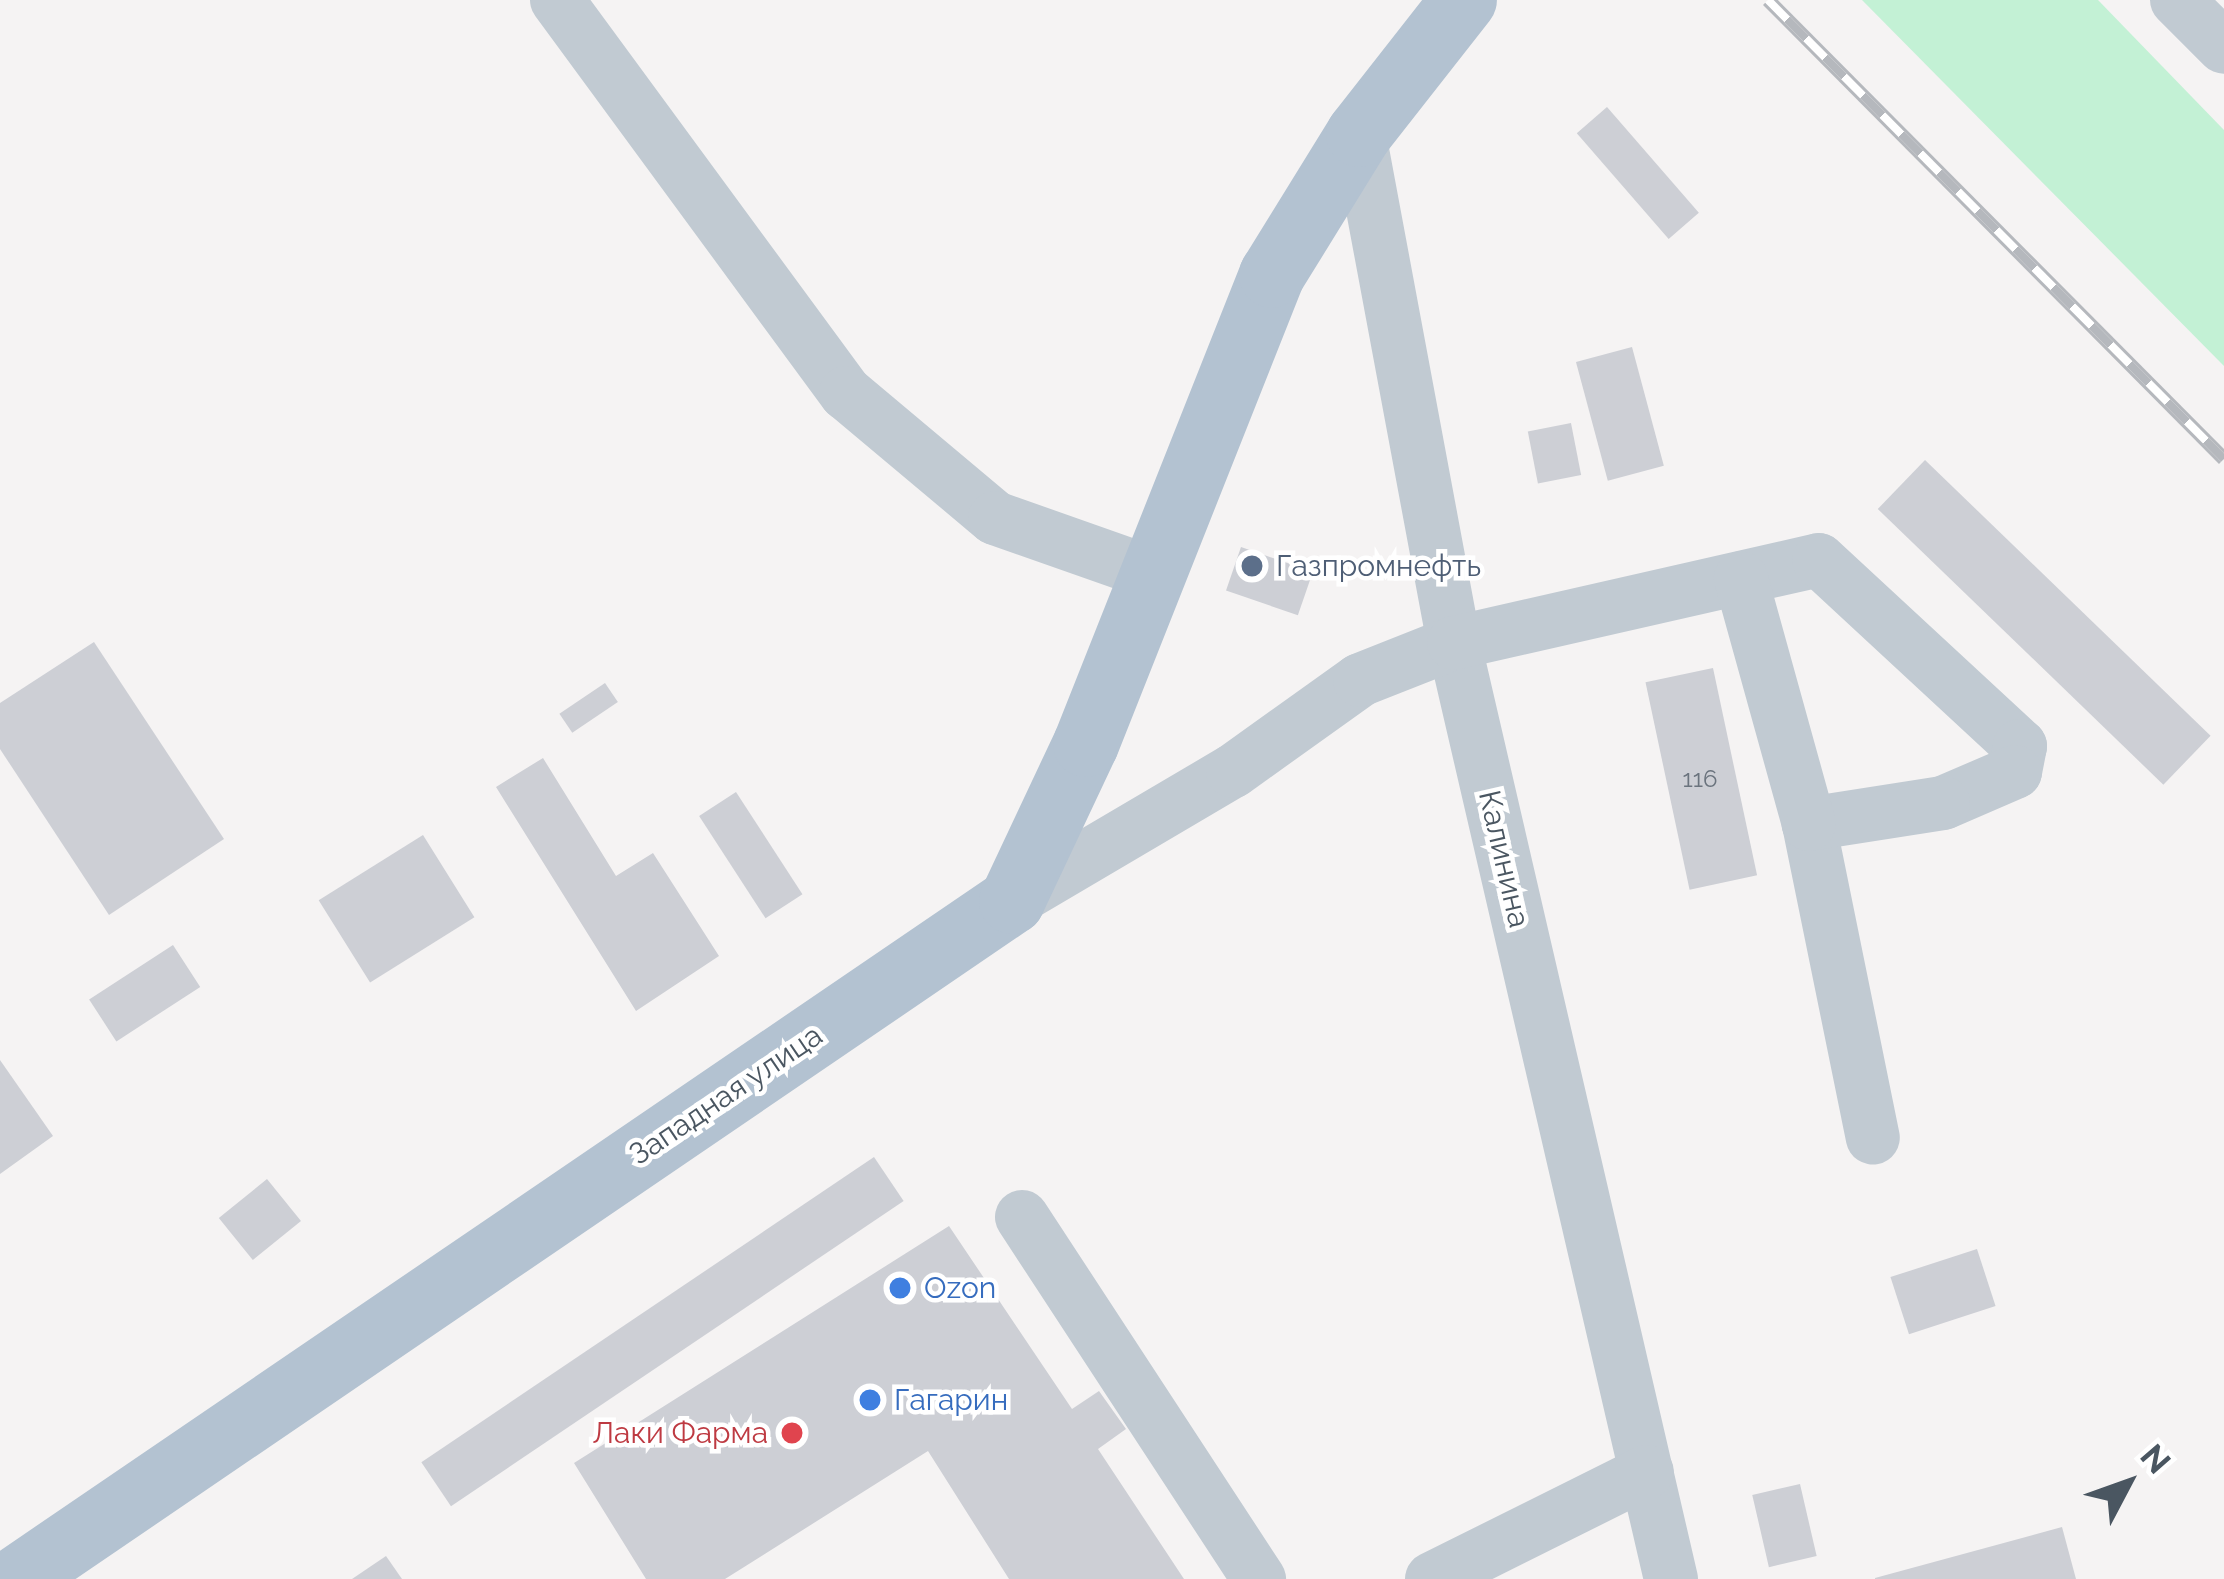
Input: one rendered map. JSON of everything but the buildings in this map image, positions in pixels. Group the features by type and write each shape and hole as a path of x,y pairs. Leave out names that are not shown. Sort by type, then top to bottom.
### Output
{"main road":[{"path":"1012,901 1154,574 1272,275 1359,134 1464,0"},
{"name":"Западная улица","path":"17,1579 1012,901"}],"street":[{"path":"557,0 846,393 994,518 1154,574"},
{"path":"2177,0 2224,47"},
{"name":"Калинина","path":"1359,134 1454,643 1672,1579"},
{"name":"Западная улица","path":"1012,901 1233,771 1360,680 1454,643 1819,560 2020,746 2015,772 1943,803 1809,824"},
{"path":"1741,578 1809,824 1873,1138"},
{"path":"1022,1216 1259,1579"},
{"path":"1432,1579 1647,1472"}],"green space":[{"path":"1862,0 2098,0 2224,130 2224,366"}],"railway":[{"path":"1768,0 2224,459"}],"place":[{"name":"Газпромнефть","path":"1252,566"},
{"name":"Ozon","path":"900,1288"},
{"name":"Гагарин","path":"870,1400"},
{"name":"Лаки Фарма","path":"792,1433"}]}
